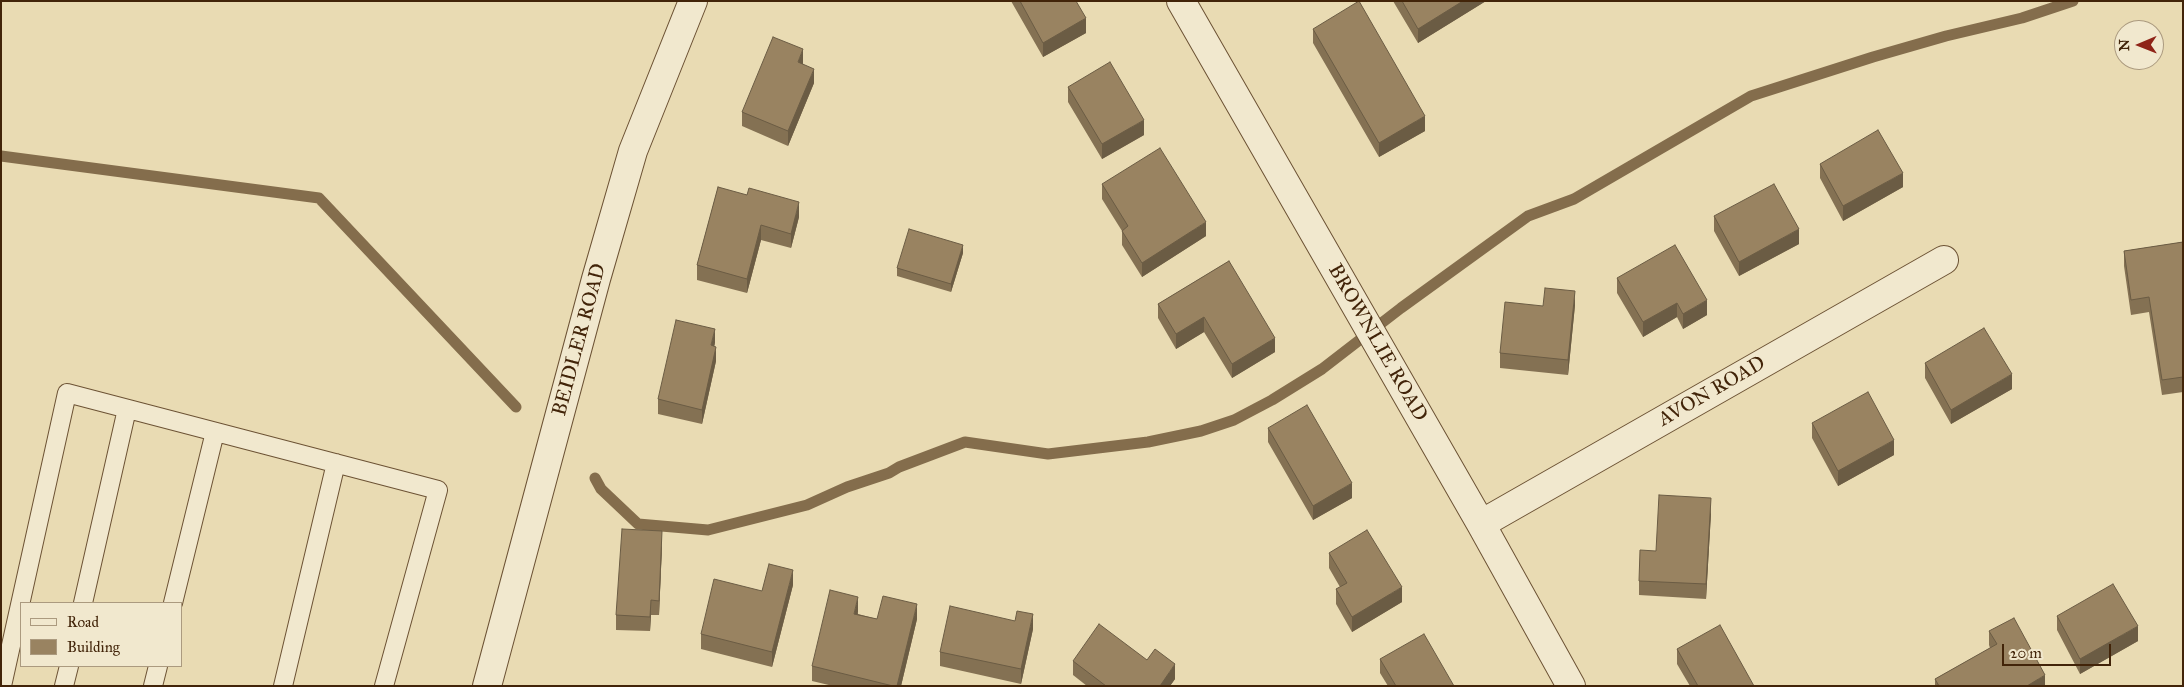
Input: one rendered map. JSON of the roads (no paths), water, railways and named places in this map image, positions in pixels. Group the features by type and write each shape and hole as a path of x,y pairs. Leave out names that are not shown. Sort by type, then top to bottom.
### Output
{"street":[{"name":"BEIDLER ROAD","path":"487,686 596,278 633,151 693,1"},
{"name":"BROWNLIE ROAD","path":"1183,2 1572,686"},
{"name":"AVON ROAD","path":"1481,524 1944,260"}],"lane":[{"path":"21,602 67,393 438,490 384,686"},
{"path":"83,602 127,409"},
{"path":"173,602 215,432"},
{"path":"283,686 336,463"},
{"path":"2,686 20,605"},
{"path":"64,686 69,667"},
{"path":"153,686 158,667"}],"waterway":[{"path":"595,478 601,489 638,524 708,530 807,505 847,487 889,473 899,467 965,442 1048,454 1148,442 1201,431 1234,420 1272,400 1322,369 1401,308 1528,216 1574,199 1751,96 1873,57 1946,36 2022,18 2073,1"},
{"path":"1,156 319,198 516,407"}]}
